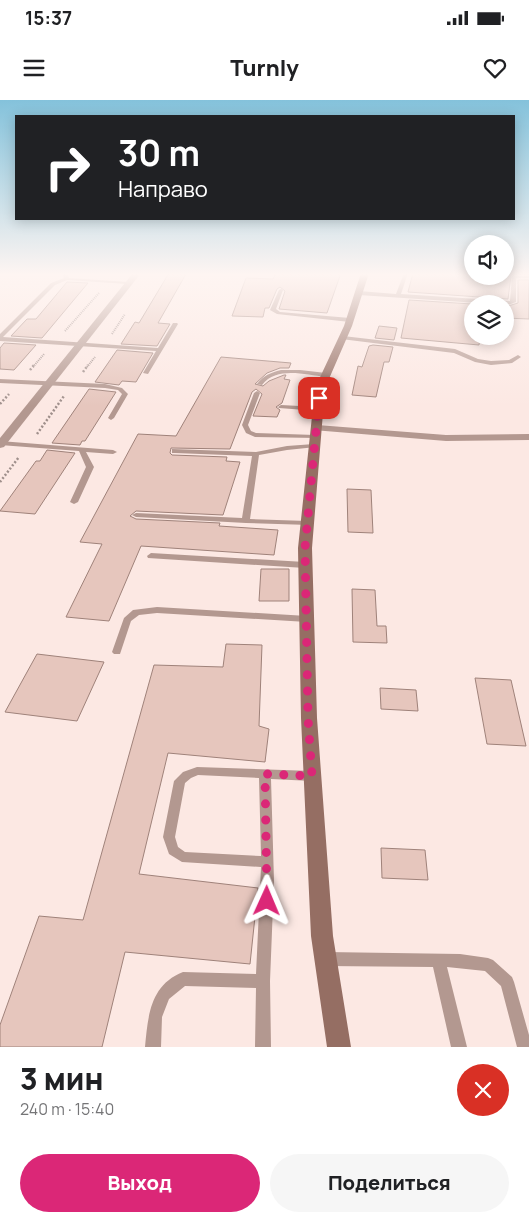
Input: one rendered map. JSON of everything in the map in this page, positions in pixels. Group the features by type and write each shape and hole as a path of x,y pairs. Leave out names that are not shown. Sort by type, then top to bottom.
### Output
{"main road":[{"path":"339,1047 322,936 308,718 306,565 307,523 320,388 350,320"}],"street":[{"path":"0,444 102,317"},
{"path":"315,437 529,437"}],"lane":[{"path":"0,338 20,317"},
{"path":"322,317 350,320"},
{"path":"146,373 175,324"},
{"path":"0,338 160,350"},
{"path":"343,338 455,351 477,361 510,362 518,357"},
{"path":"260,384 263,379 273,373 326,375"},
{"path":"0,381 105,386 120,389 125,394 111,418"},
{"path":"257,393 255,405 245,425 248,432 255,436 315,437"},
{"path":"281,406 318,409"},
{"path":"175,450 256,454 286,448 315,437"},
{"path":"0,444 113,452"},
{"path":"74,502 90,467 81,449"},
{"path":"246,521 256,454"},
{"path":"136,516 307,523"},
{"path":"151,556 306,565"},
{"path":"118,652 127,620 136,612 157,610 306,619"},
{"path":"267,862 182,857 173,850 169,837 180,781 187,775 197,771 312,776"},
{"path":"263,1047 267,862 265,774"},
{"path":"326,959 460,961 488,965 507,982 525,1047"},
{"path":"439,962 459,1047"},
{"path":"153,1047 155,1017 164,994 183,979 263,981"}],"building":[{"path":"38,317 59,317 42,338 11,336 27,319 36,319"},
{"path":"142,317 161,317 158,323 170,324 157,346 121,344 135,322 139,323"},
{"path":"405,317 464,317 464,344 401,338"},
{"path":"514,317 529,317 529,319 514,318"},
{"path":"379,326 397,328 394,340 375,338"},
{"path":"4,343 36,345 14,370 0,369 0,348"},
{"path":"369,346 393,347 389,362 384,362 376,397 352,395 358,366 362,367"},
{"path":"117,350 153,353 136,382 122,381 119,385 95,382"},
{"path":"221,357 291,363 289,368 280,368 267,373 255,384 263,386 269,381 284,375 286,375 284,379 290,380 282,403 276,407 280,410 277,417 253,416 262,394 256,389 252,392 230,449 171,448 170,453 172,455 227,457 226,461 240,462 223,515 136,511 130,516 136,519 220,523 219,526 278,530 274,555 141,546 109,621 66,617 102,544 80,542 138,434 176,436"},
{"path":"89,389 116,392 85,441 82,441 80,445 52,443"},
{"path":"47,450 75,453 35,514 0,511 36,461 40,461"},
{"path":"347,489 371,490 373,533 348,532"},
{"path":"261,569 289,569 289,601 259,601"},
{"path":"352,589 375,590 377,626 386,626 387,643 353,642"},
{"path":"226,644 262,645 259,726 269,729 265,762 168,753 139,874 258,888 250,964 125,952 102,1047 0,1047 0,1025 39,916 83,920 154,665 223,667"},
{"path":"37,654 104,662 77,721 5,712"},
{"path":"475,678 511,680 526,746 487,744"},
{"path":"380,688 416,690 418,711 381,709"},
{"path":"381,848 425,850 428,880 382,878"}],"route":[{"path":"267,901 265,774 312,776 308,718 305,548 319,398"}]}
